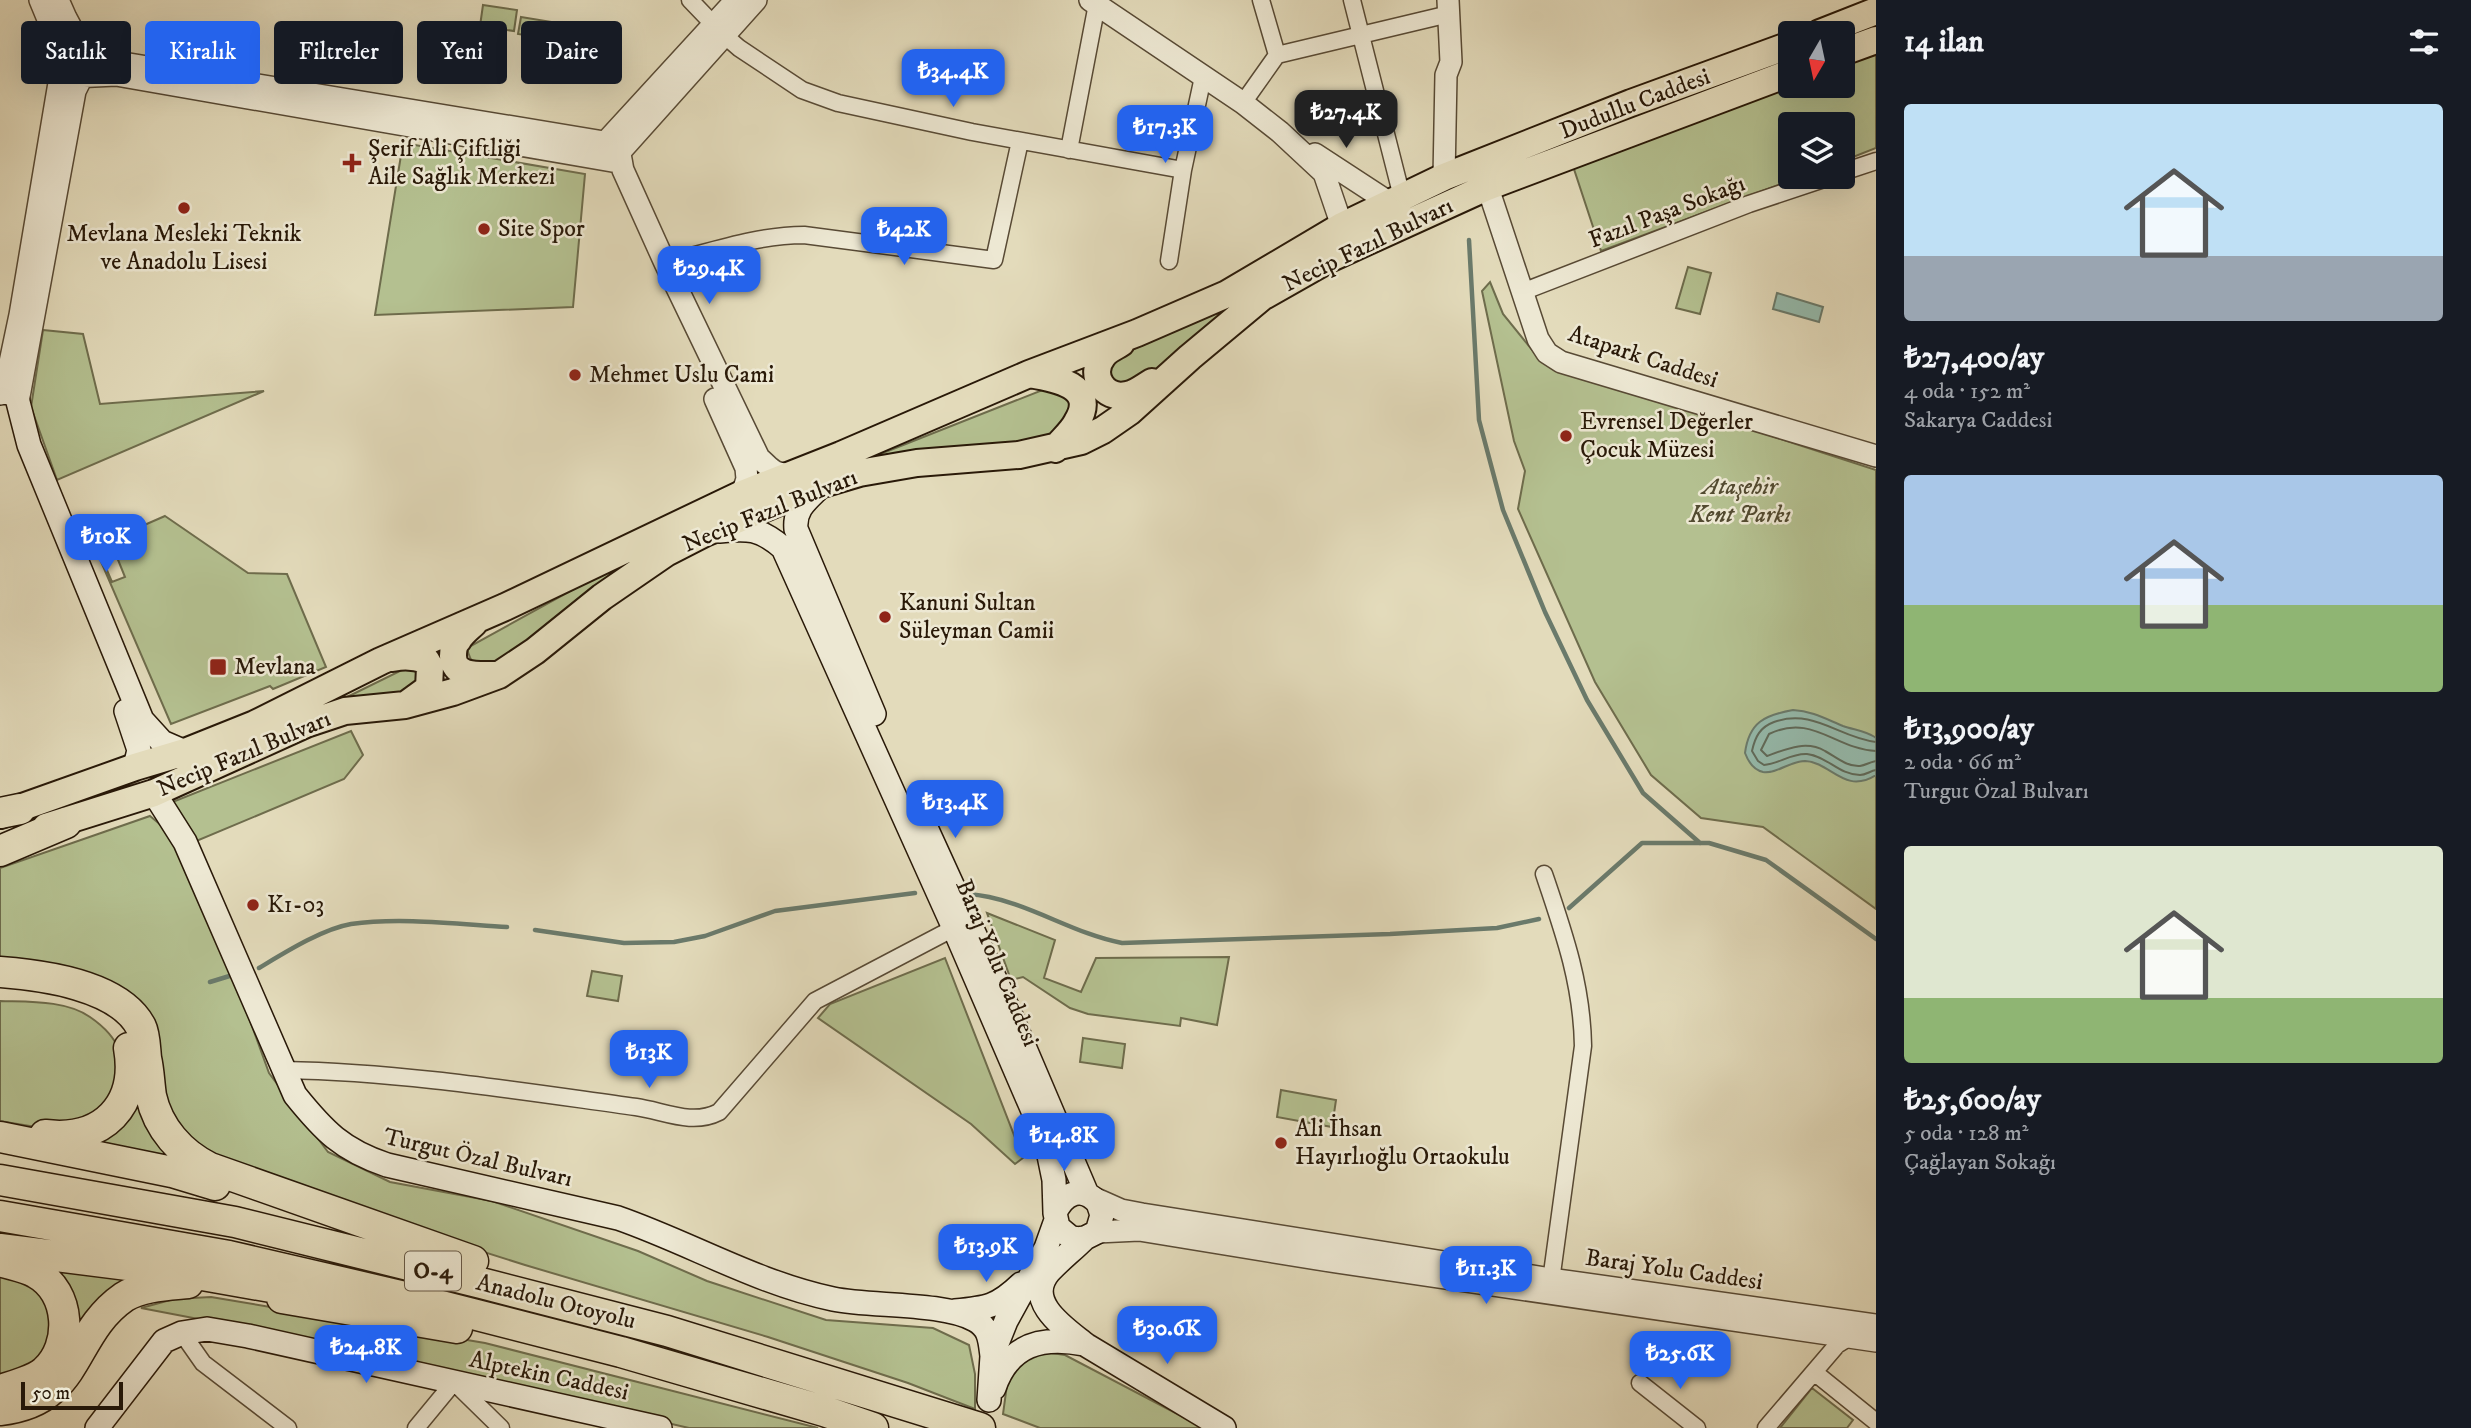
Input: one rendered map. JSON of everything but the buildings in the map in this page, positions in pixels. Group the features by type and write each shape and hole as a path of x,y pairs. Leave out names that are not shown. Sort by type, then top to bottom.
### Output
{"highway":[{"path":"6,829 66,822"},
{"path":"0,972 73,983 99,992 124,1009 141,1027 152,1097 163,1127 192,1160 450,1255 685,1321 859,1389"},
{"path":"0,990 57,996 93,1008 117,1025 128,1043 132,1068 129,1089 121,1105 108,1121 89,1132 56,1136 0,1129"},
{"path":"0,1137 172,1172 411,1241"},
{"name":"Anadolu Otoyolu","path":"0,1180 248,1225 667,1331 859,1389 985,1414"},
{"name":"Anadolu Otoyolu","path":"0,1216 229,1256 418,1300 621,1352 824,1410 873,1428"},
{"path":"0,1249 205,1275 366,1304 824,1410"},
{"path":"0,1261 36,1273 50,1284 60,1299 65,1323 61,1348 44,1372 0,1390"},
{"path":"0,1410 23,1405 48,1394 67,1375 100,1321 125,1296 160,1285 196,1283 527,1340"}],"main road":[{"path":"1851,21 1876,11"},
{"path":"1855,48 1876,40"},
{"name":"Dudullu Caddesi","path":"1483,175 1631,103 1778,50"},
{"name":"Dudullu Caddesi","path":"1483,175 1778,77"},
{"name":"Necip Fazıl Bulvarı","path":"6,829 135,767 185,752 255,724 381,661 478,619 742,494 1227,294 1342,226 1444,177 1483,175"},
{"name":"Necip Fazıl Bulvarı","path":"66,822 154,793 306,724 345,711 405,705 453,692 499,675 535,651 602,597 666,553 705,533 822,484 859,473 917,463 1019,455 1081,441 1129,412 1262,297 1483,175"},
{"path":"1137,333 1101,357 1097,376 1100,386 1109,393 1127,395 1178,368"},
{"path":"1029,374 1060,379 1071,385 1081,397 1082,410 1078,421 1055,449"},
{"path":"7,404 29,444 142,720 162,742 185,752"},
{"path":"7,404 12,429 135,732 139,750 135,767"},
{"name":"Baraj Yolu Caddesi","path":"822,484 800,507 796,529 865,712 1046,1141 1054,1180 1055,1216"},
{"name":"Baraj Yolu Caddesi","path":"705,533 747,528 769,536 783,548 1000,990 1090,1196 1098,1203 1102,1214 1091,1235"},
{"path":"478,619 456,641 454,664 462,672 474,675 499,675"},
{"path":"381,661 404,656 415,657 426,660 430,667 429,688 405,705"},
{"name":"Turgut Özal Bulvarı","path":"154,793 185,842 295,1095 315,1120 337,1140 361,1156 387,1165 618,1218 770,1282 808,1293 834,1299 948,1311"},
{"path":"992,1356 1006,1321 1046,1248 1055,1216 1064,1198 1071,1194 1090,1196"},
{"path":"1055,1216 1063,1233 1070,1237 1091,1235"},
{"path":"1091,1235 1048,1274 1041,1291 1045,1307 1086,1345 1224,1428"},
{"path":"948,1311 983,1308 1004,1301 1032,1275"},
{"path":"948,1311 976,1320 989,1333 992,1356 985,1414"},
{"name":"Alptekin Caddesi","path":"182,1333 207,1329 248,1336 660,1428"},
{"path":"97,1428 164,1341 182,1333"},
{"path":"985,1414 997,1379 1017,1352 1044,1341 1061,1340 1086,1345"}],"street":[{"path":"40,0 49,21"},
{"path":"58,0 68,21"},
{"path":"690,0 739,48 802,90 818,97 1020,141 1183,170"},
{"path":"719,30 736,0"},
{"path":"610,152 719,30 756,0"},
{"path":"1261,0 1277,55"},
{"path":"1352,0 1362,34 1396,200"},
{"path":"1069,150 1093,2 1242,103 1280,132 1324,173 1342,226"},
{"path":"1242,103 1277,55 1362,34 1448,7 1451,62 1446,75 1444,177"},
{"path":"131,65 610,152 623,170 759,458 769,470 778,474 790,474"},
{"path":"131,77 610,152"},
{"path":"1169,261 1183,170 1203,77"},
{"path":"7,404 59,84"},
{"path":"7,404 78,84"},
{"path":"1280,132 1396,200"},
{"path":"665,263 768,237 786,235 804,235 994,260 1020,141"},
{"path":"610,152 746,466 747,479 742,494"},
{"path":"1855,168 1876,161"},
{"name":"Atapark Caddesi","path":"1483,175 1538,339 1547,353 1561,362 1876,456"},
{"name":"Fazıl Paşa Sokağı","path":"1522,292 1738,208 1794,189"},
{"path":"1544,874 1569,946 1578,986 1583,1046 1550,1286"},
{"path":"284,1070 342,1071 501,1088 643,1108 694,1119 709,1117 719,1112 815,1000 954,928"},
{"name":"Baraj Yolu Caddesi","path":"1090,1196 1122,1210 1142,1214 1850,1337 1876,1327"},
{"name":"Baraj Yolu Caddesi","path":"1091,1235 1139,1230 1876,1327"},
{"path":"182,1333 203,1363 288,1428"},
{"path":"1766,1428 1838,1345 1850,1337"},
{"path":"1814,1371 1876,1422"},
{"path":"416,1428 454,1382 501,1428"},
{"path":"1640,1383 1697,1428"}],"green space":[{"path":"483,5 517,10 514,31 507,30 507,21 481,21"},
{"path":"521,17 546,21 521,21 521,34 518,34"},
{"path":"1876,50 1876,148 1855,156 1855,112 1778,112 1778,185 1601,251 1572,163 1778,90 1778,98 1855,98 1855,58"},
{"name":"Site Spor","path":"403,143 585,174 573,307 375,315"},
{"path":"1688,267 1711,273 1700,314 1676,308"},
{"name":"Ataşehir Kent Parkı","path":"1490,282 1503,314 1541,361 1876,470 1876,909 1763,827 1701,818 1651,775 1595,682 1518,509 1525,471 1514,441 1482,291"},
{"path":"1253,293 1138,383 1116,386 1110,377 1117,357"},
{"path":"43,330 83,334 100,404 264,391 57,480 31,407"},
{"path":"1045,389 1068,398 1072,412 1049,440 850,466"},
{"path":"165,516 248,573 287,574 326,667 273,689 270,686 171,724 99,557 101,556 112,582 125,577 110,540"},
{"path":"650,547 495,666 479,665 471,659 467,648"},
{"path":"412,665 422,680 415,690 343,699"},
{"path":"351,731 363,755 344,779 194,842 170,803"},
{"path":"150,816 168,831 216,927 269,1073 328,1152 390,1182 492,1201 638,1251 707,1281 826,1320 933,1328 969,1345 975,1374 975,1409 908,1383 768,1337 525,1265 215,1163 187,1142 170,1114 160,1064 138,1010 0,966 0,868"},
{"path":"987,913 1055,940 1044,978 1081,992 1096,958 1229,957 1217,1025 1181,1018 1180,1026 1088,1014 1070,1008 1023,977 1011,980"},
{"path":"945,958 1023,1158 1015,1164 971,1124 818,1018 830,1004"},
{"path":"592,971 622,976 618,1001 587,996"},
{"path":"0,1001 70,1007 90,1017 115,1041 122,1060 122,1071 114,1094 95,1119 75,1127 58,1129 0,1121"},
{"path":"1083,1038 1125,1044 1122,1068 1080,1062"},
{"path":"143,1083 197,1169 79,1144"},
{"path":"1281,1090 1336,1100 1332,1127 1277,1117"},
{"path":"39,1266 148,1277 72,1348"},
{"path":"0,1271 24,1279 38,1290 54,1329 33,1370 0,1381"},
{"path":"211,1297 485,1343 818,1428 689,1428 309,1340 141,1308 174,1299"},
{"path":"1031,1350 1065,1355 1204,1428 1040,1428 1003,1414 1009,1370"},
{"path":"1812,1388 1853,1420 1847,1428 1780,1428"}],"water":[{"path":"1777,293 1823,307 1819,322 1773,309"},
{"path":"1793,710 1813,714 1876,738 1876,775 1865,780 1846,780 1823,766 1805,761 1768,772 1757,769 1745,753 1750,734 1760,722 1774,714"}],"waterway":[{"path":"1469,240 1479,420 1503,510 1545,612 1587,700 1643,793 1700,843"},
{"path":"1569,908 1642,843 1709,843 1766,860 1876,939"},
{"path":"535,930 624,943 674,942 705,936 775,911 915,893"},
{"path":"968,894 1008,902 1083,932 1122,943 1497,928 1539,919"},
{"path":"259,968 316,936 351,924 409,921 507,927"},
{"path":"210,982 236,974"}],"place":[{"name":"Şerif Ali Çiftliği Aile Sağlık Merkezi","path":"352,163"},
{"name":"Mevlana Mesleki Teknik ve Anadolu Lisesi","path":"184,208"},
{"name":"Site Spor","path":"484,229"},
{"name":"Mehmet Uslu Cami","path":"575,375"},
{"name":"Evrensel Değerler Çocuk Müzesi","path":"1566,436"},
{"name":"Kanuni Sultan Süleyman Camii","path":"885,617"},
{"name":"Mevlana","path":"218,667"},
{"name":"K1-03","path":"253,905"},
{"name":"Ali İhsan Hayırlıoğlu Ortaokulu","path":"1281,1143"}]}
